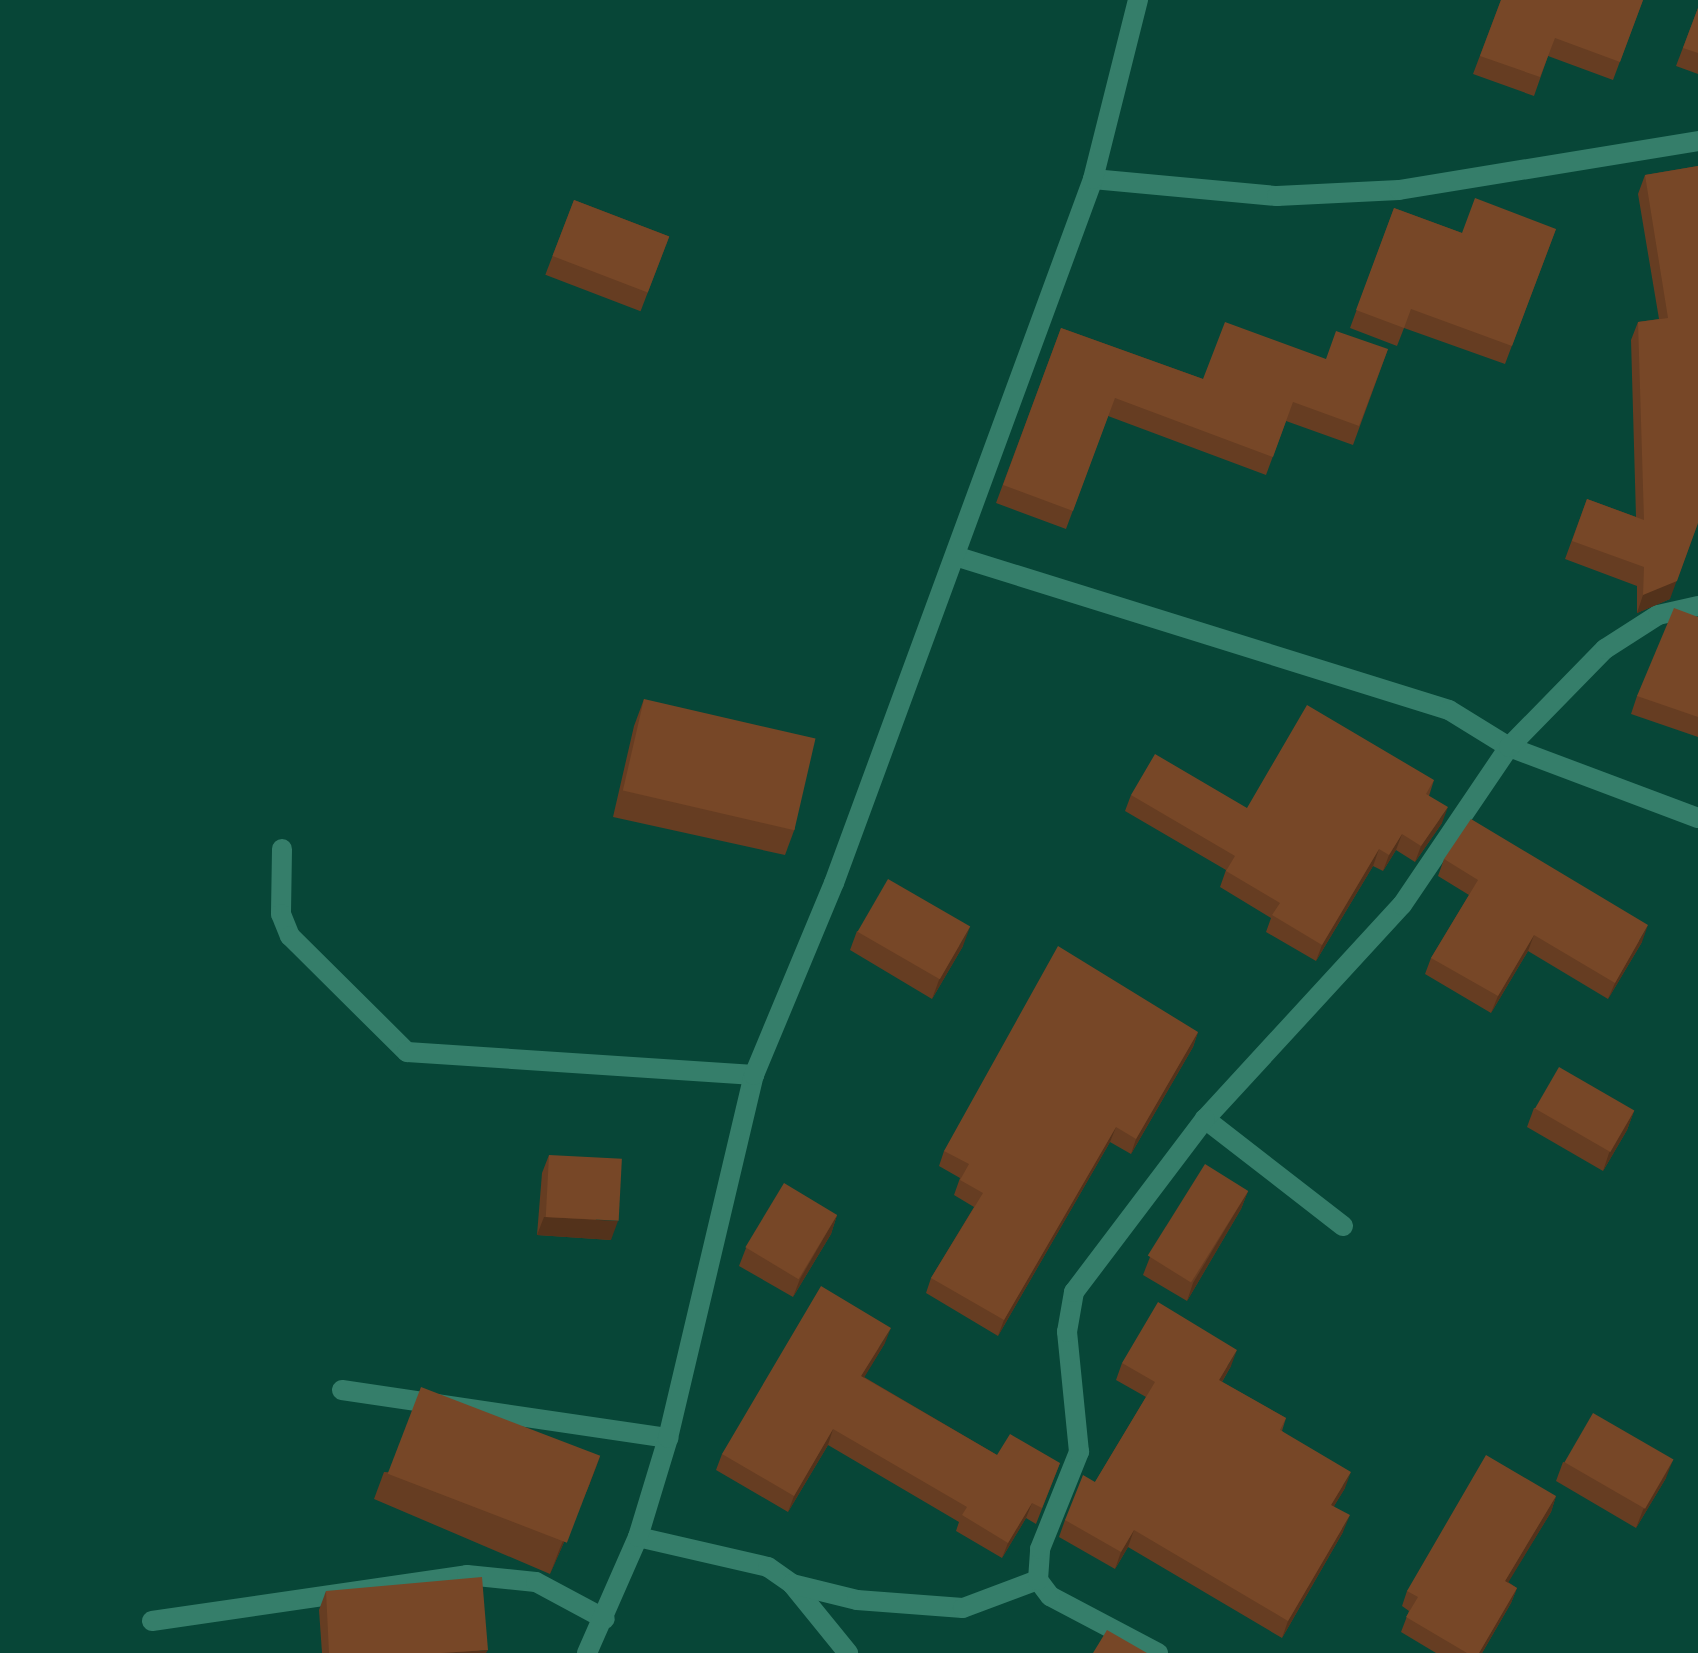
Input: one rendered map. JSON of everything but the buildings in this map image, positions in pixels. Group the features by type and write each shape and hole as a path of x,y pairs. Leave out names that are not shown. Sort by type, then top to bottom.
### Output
{"street":[{"path":"587,1653 605,1619 638,1537 668,1438 754,1075 955,556 1093,179 1138,0"},
{"path":"1093,179 1277,196 1399,190 1698,141"},
{"path":"955,556 1449,710 1509,747 1698,818"},
{"path":"1158,1653 1050,1596 1038,1580 1040,1549 1079,1452 1067,1332 1074,1292 1205,1119 1402,905 1509,747 1605,649 1658,615 1698,606"},
{"path":"282,849 281,914 290,936 407,1052 754,1075"},
{"path":"1205,1119 1343,1226"},
{"path":"342,1390 668,1438"},
{"path":"638,1537 768,1567 792,1584 848,1653"},
{"path":"152,1621 467,1575 536,1582 605,1619"},
{"path":"792,1584 857,1600 963,1608 1038,1580"}]}
